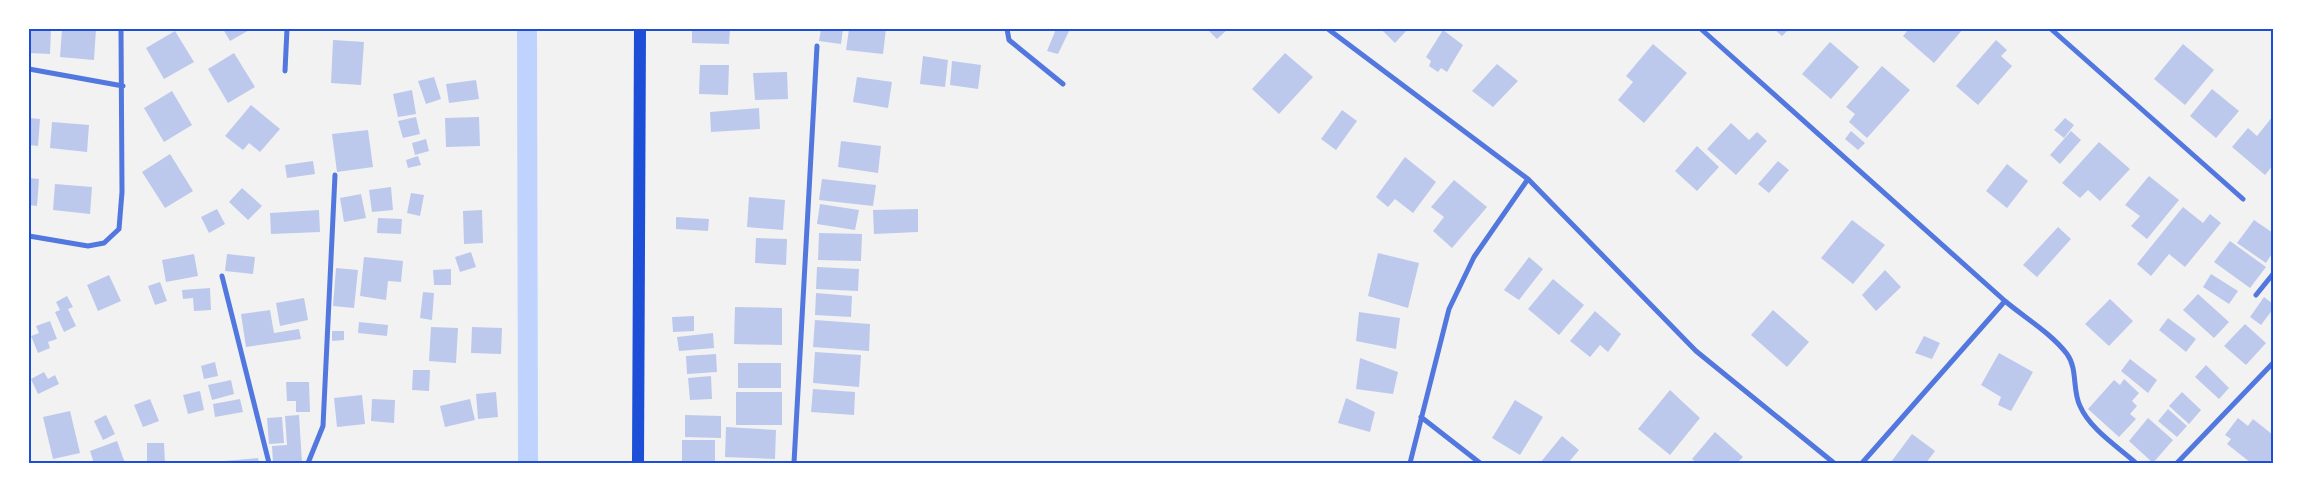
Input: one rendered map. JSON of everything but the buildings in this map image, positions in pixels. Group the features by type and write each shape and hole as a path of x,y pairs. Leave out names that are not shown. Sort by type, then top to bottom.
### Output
{"main road":[{"path":"638,463 640,29"}],"street":[{"path":"29,236 88,246 104,243 119,229 122,192 123,86 121,29"},
{"path":"285,71 287,29"},
{"path":"1007,29 1009,40 1063,84"},
{"path":"1328,29 1528,179 1696,351 1834,463"},
{"path":"1701,29 2005,301 2053,339 2068,355 2074,372 2079,405 2092,425 2136,463"},
{"path":"2051,29 2243,199"},
{"path":"794,463 817,46"},
{"path":"29,69 123,86"},
{"path":"308,463 323,426 335,175"},
{"path":"1410,463 1449,309 1474,257 1528,179"},
{"path":"2256,294 2273,274"},
{"path":"222,276 269,463"},
{"path":"1862,463 2005,301"},
{"path":"2177,463 2273,363"},
{"path":"1421,418 1480,463"}],"waterway":[{"path":"527,29 528,463"}]}
